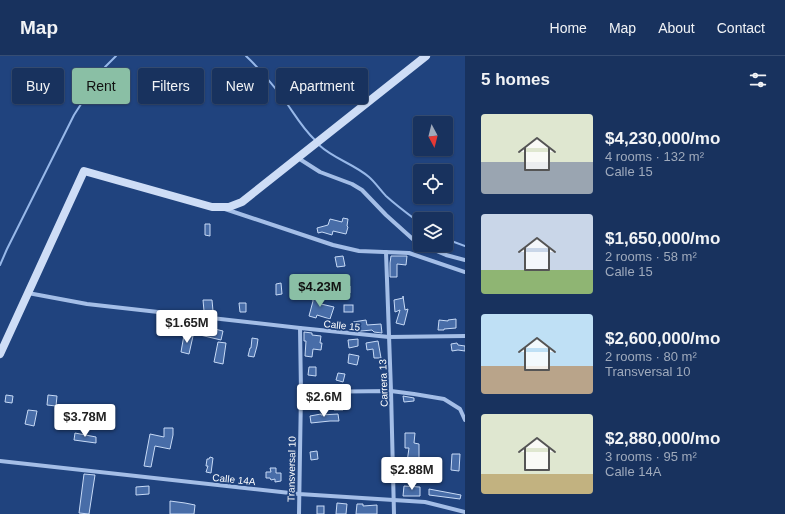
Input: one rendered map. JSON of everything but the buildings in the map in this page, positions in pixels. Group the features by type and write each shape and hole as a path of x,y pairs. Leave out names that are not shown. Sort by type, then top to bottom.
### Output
{"street":[{"path":"0,354 84,171 212,207 229,207 242,202 426,56"},
{"path":"298,158 320,172 352,184 362,190 413,239"},
{"path":"219,207 262,220 333,245 359,251 409,253 465,272"},
{"name":"Carrera 13","path":"386,252 394,514"},
{"path":"439,252 465,260"},
{"name":"Calle 15","path":"28,293 87,304 389,337 465,336"},
{"name":"Transversal 10","path":"299,514 301,392 300,328"},
{"path":"301,392 391,391 444,399 460,409 465,420"},
{"name":"Calle 14A","path":"0,461 299,494 425,502 465,512"}],"waterway":[{"path":"0,265 74,115 105,67 116,56"},
{"path":"246,56 270,82 315,140"},
{"path":"319,145 331,154 363,172 386,196 413,218"},
{"path":"453,242 465,246"}]}
